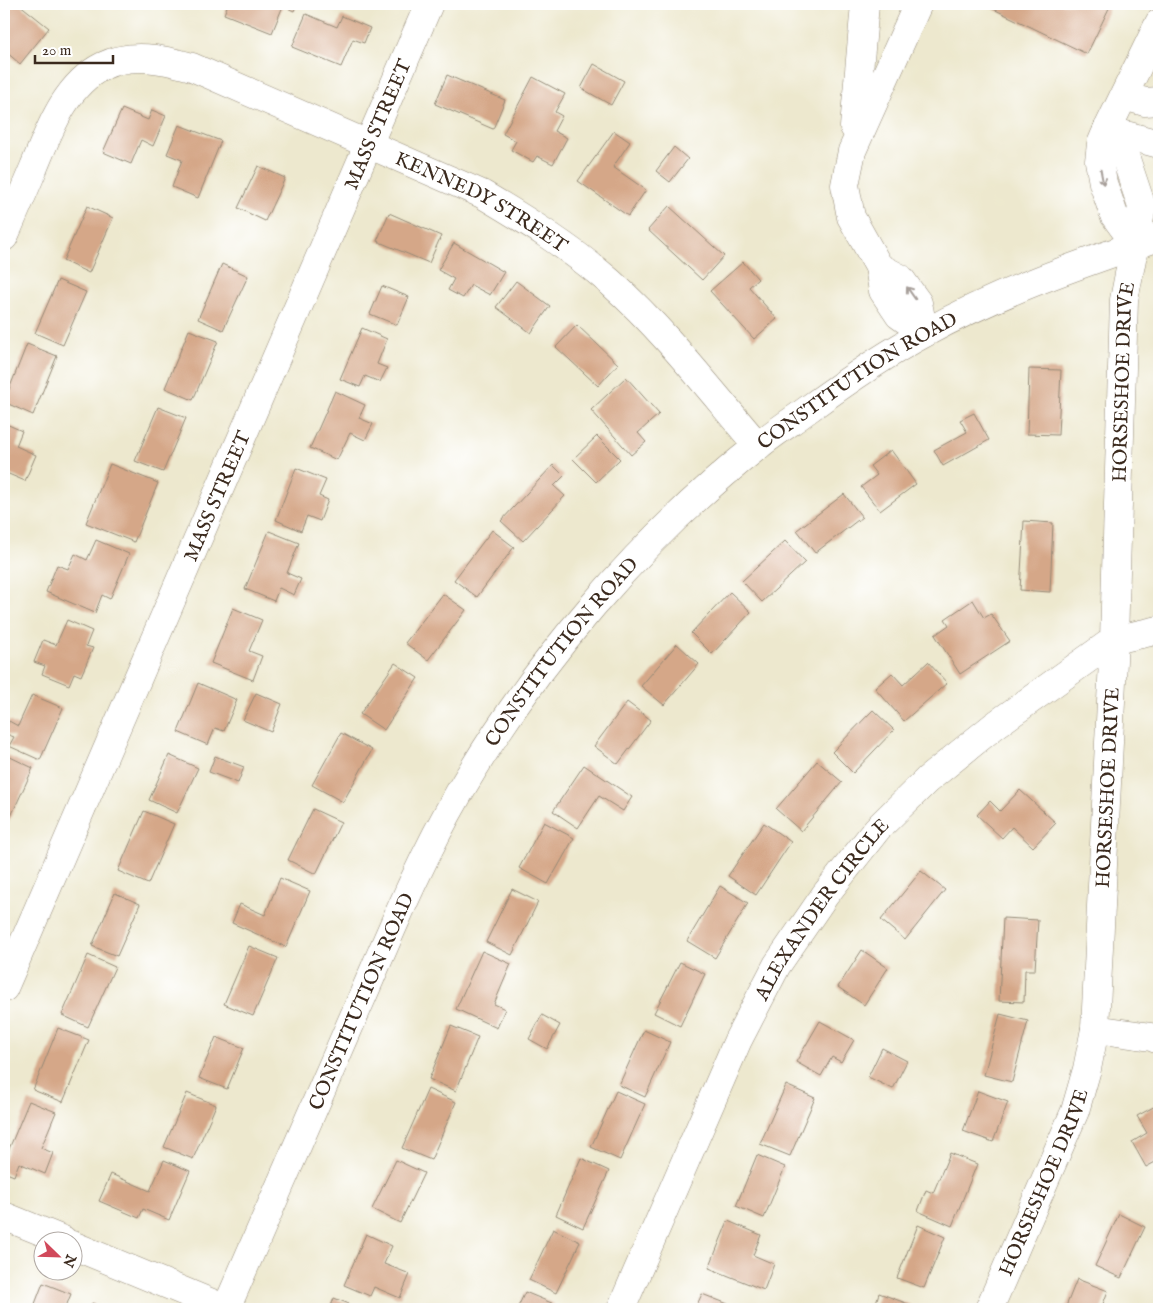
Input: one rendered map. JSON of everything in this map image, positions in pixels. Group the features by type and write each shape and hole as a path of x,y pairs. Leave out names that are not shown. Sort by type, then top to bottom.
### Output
{"street":[{"name":"MASS STREET","path":"4,988 429,4"},
{"path":"865,4 852,151 845,185 851,217 879,267 883,291 899,315 924,333"},
{"path":"852,151 918,4"},
{"path":"1147,241 1114,215 1103,183 1099,161 1101,144 1107,130 1159,23"},
{"name":"KENNEDY STREET","path":"4,237 51,128 65,102 82,80 103,66 126,59 148,58 192,67 482,194 523,218 609,282 648,319 758,446"},
{"path":"1124,96 1139,101 1157,100"},
{"path":"1107,130 1159,144"},
{"name":"CONSTITUTION ROAD","path":"226,1309 418,869 458,795 497,730 543,667 590,608 691,504 758,446 832,392 924,333 1010,291 1147,241"},
{"name":"HORSESHOE DRIVE","path":"989,1309 1075,1111 1087,1069 1095,1028 1114,640 1124,300 1147,241"},
{"name":"ALEXANDER CIRCLE","path":"622,1309 738,1040 777,965 825,895 877,830 927,780 994,726 1114,640 1159,630"},
{"path":"1095,1028 1159,1040"},
{"path":"4,1216 38,1230"},
{"path":"82,1249 226,1309"}],"building":[{"path":"7,4 19,4 49,28 20,64 4,50 4,8"},
{"path":"228,4 297,4 294,11 283,6 272,33 224,14"},
{"path":"983,4 1111,4 1087,54"},
{"path":"306,14 337,27 342,16 370,28 364,43 353,39 341,67 292,47"},
{"path":"594,64 624,81 611,105 581,88"},
{"path":"447,75 505,100 493,129 435,104"},
{"path":"533,77 565,94 555,112 562,116 554,131 567,138 553,164 537,156 533,162 511,150 516,141 503,134"},
{"path":"122,109 148,120 152,110 166,116 153,146 141,140 131,164 103,152"},
{"path":"179,125 221,141 198,198 172,187 182,160 167,154"},
{"path":"614,131 630,142 613,167 646,190 628,216 578,181"},
{"path":"674,147 688,159 670,182 656,171"},
{"path":"258,166 285,178 265,221 238,208"},
{"path":"87,206 113,218 89,273 63,261"},
{"path":"669,206 724,256 702,280 648,230"},
{"path":"389,213 441,236 429,263 377,241"},
{"path":"454,243 504,272 490,295 471,285 463,298 448,290 454,279 438,270"},
{"path":"743,262 758,279 749,287 777,319 754,339 710,291"},
{"path":"222,264 248,276 223,330 198,319"},
{"path":"58,280 86,292 63,345 35,333"},
{"path":"516,281 550,306 531,333 496,307"},
{"path":"382,286 409,297 397,325 370,314"},
{"path":"577,325 618,364 598,386 556,347"},
{"path":"362,328 387,339 377,364 387,368 380,382 365,376 360,387 340,379"},
{"path":"189,330 218,341 193,400 165,388"},
{"path":"27,344 57,356 33,415 4,402"},
{"path":"1029,369 1061,370 1058,435 1027,434"},
{"path":"626,377 659,414 638,433 646,442 631,455 591,410"},
{"path":"335,391 365,405 359,418 373,424 365,440 350,433 337,460 310,448"},
{"path":"158,407 186,418 163,472 135,461"},
{"path":"974,413 989,440 943,466 934,450 967,432 960,420"},
{"path":"4,423 22,431 16,446 36,455 25,481 4,472"},
{"path":"597,436 620,459 596,482 573,459"},
{"path":"891,450 916,484 880,511 861,487 877,475 870,466"},
{"path":"110,464 158,483 134,542 86,523"},
{"path":"553,465 564,476 554,486 565,496 523,541 501,521"},
{"path":"296,468 326,480 319,496 328,500 320,521 307,516 301,531 276,520"},
{"path":"844,494 862,517 815,553 797,530"},
{"path":"1024,521 1053,523 1050,592 1020,590"},
{"path":"492,530 514,547 477,597 454,580"},
{"path":"269,531 299,543 287,573 301,579 294,595 279,588 274,601 245,589"},
{"path":"96,540 129,554 110,599 102,595 95,613 46,592 57,565 68,569 75,554 87,560"},
{"path":"785,541 805,562 762,602 742,581"},
{"path":"730,592 751,612 712,654 691,633"},
{"path":"443,594 466,610 428,660 405,643"},
{"path":"973,600 984,618 991,614 1010,641 960,674 935,635 949,625 945,619"},
{"path":"233,608 262,620 249,651 262,656 253,680 211,663"},
{"path":"67,620 92,631 86,646 93,648 81,676 74,673 69,685 42,674 45,666 34,662 43,640 56,645"},
{"path":"677,644 699,664 664,705 641,686"},
{"path":"928,662 947,683 904,721 875,688 892,673 903,685"},
{"path":"395,663 418,678 384,730 360,714"},
{"path":"198,683 237,700 224,731 215,728 208,745 178,732"},
{"path":"256,693 282,704 271,732 243,720"},
{"path":"32,695 63,708 40,760 9,746 14,737 4,733 9,721 18,726"},
{"path":"627,702 651,720 618,764 594,746"},
{"path":"873,710 894,730 853,773 832,752"},
{"path":"341,733 372,750 343,802 312,785"},
{"path":"6,755 33,768 7,825 4,824 4,760"},
{"path":"169,755 198,768 177,813 149,800"},
{"path":"215,756 244,767 238,783 209,772"},
{"path":"817,761 842,782 801,831 776,809"},
{"path":"584,765 632,797 623,811 599,796 578,828 553,811"},
{"path":"1020,790 1056,823 1033,847 1012,827 1002,838 977,815 990,801 1000,811"},
{"path":"313,809 341,822 316,874 288,860"},
{"path":"144,811 174,824 148,884 118,871"},
{"path":"544,822 574,838 548,884 519,868"},
{"path":"764,823 791,842 756,895 728,876"},
{"path":"921,871 945,890 905,940 881,920"},
{"path":"280,878 310,891 286,947 232,923 240,904 265,915"},
{"path":"720,886 748,903 715,958 687,941"},
{"path":"512,889 538,902 512,955 486,942"},
{"path":"115,893 140,904 117,956 92,946"},
{"path":"1003,918 1038,920 1035,970 1025,970 1024,1002 999,1001"},
{"path":"249,946 278,958 253,1016 224,1004"},
{"path":"862,950 888,968 864,1005 838,987"},
{"path":"482,951 511,964 494,1004 505,1009 497,1028 456,1009"},
{"path":"88,955 115,967 88,1027 62,1015"},
{"path":"680,962 705,974 680,1026 654,1013"},
{"path":"1000,1014 1028,1021 1012,1082 984,1075"},
{"path":"542,1015 560,1025 547,1049 529,1039"},
{"path":"820,1021 854,1040 841,1062 832,1057 821,1076 796,1062"},
{"path":"451,1026 478,1037 456,1091 429,1079"},
{"path":"58,1028 89,1040 63,1102 33,1090"},
{"path":"644,1030 670,1042 645,1097 619,1085"},
{"path":"216,1037 244,1048 227,1089 199,1078"},
{"path":"882,1048 907,1061 893,1089 868,1077"},
{"path":"786,1085 815,1098 790,1156 760,1144"},
{"path":"428,1089 456,1102 431,1160 402,1148"},
{"path":"616,1091 645,1104 620,1160 591,1147"},
{"path":"978,1091 1008,1102 993,1142 963,1131"},
{"path":"187,1093 216,1105 193,1159 164,1147"},
{"path":"29,1101 56,1112 41,1148 53,1153 45,1174 19,1163 14,1176 4,1172 4,1161"},
{"path":"1159,1104 1159,1160 1146,1167 1132,1142 1147,1133 1137,1116"},
{"path":"950,1153 977,1164 952,1226 918,1211 926,1190 933,1193"},
{"path":"757,1155 785,1167 764,1218 736,1206"},
{"path":"581,1158 609,1171 583,1228 556,1215"},
{"path":"164,1160 190,1171 169,1220 143,1209 139,1218 99,1201 111,1174 150,1191"},
{"path":"396,1160 424,1173 400,1223 372,1209"},
{"path":"1119,1214 1145,1227 1121,1278 1095,1266"},
{"path":"728,1221 761,1235 753,1255 774,1264 764,1290 709,1268"},
{"path":"918,1225 945,1237 924,1288 897,1278"},
{"path":"553,1229 580,1242 556,1293 529,1280"},
{"path":"366,1234 392,1246 384,1264 410,1274 400,1298 374,1287 370,1296 344,1285"},
{"path":"1077,1279 1108,1291 1101,1309 1065,1309"},
{"path":"43,1283 71,1294 65,1309 33,1309"},
{"path":"525,1292 554,1304 552,1309 517,1309"},
{"path":"879,1293 911,1305 910,1309 874,1309"},
{"path":"702,1294 728,1304 726,1309 695,1309"},
{"path":"334,1298 362,1309 330,1309"},
{"path":"92,1303 106,1309 89,1309"}]}
